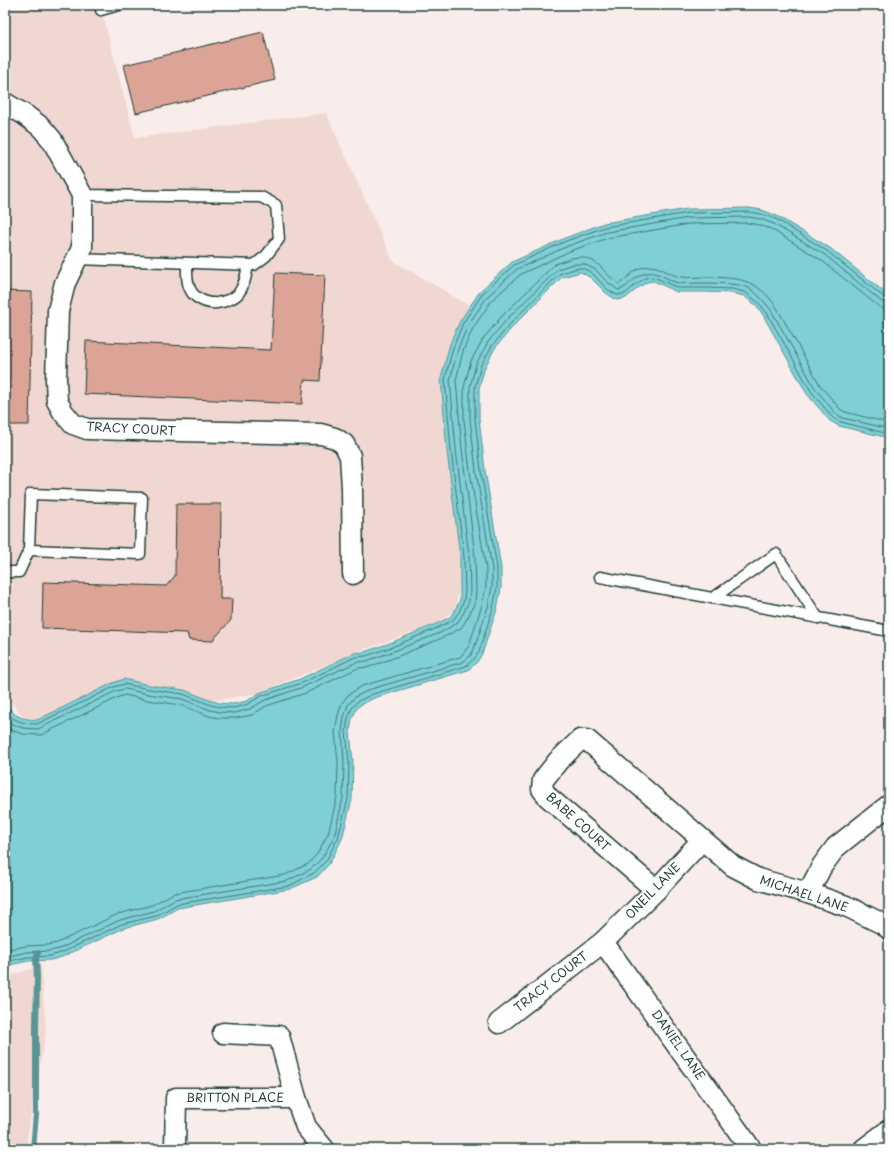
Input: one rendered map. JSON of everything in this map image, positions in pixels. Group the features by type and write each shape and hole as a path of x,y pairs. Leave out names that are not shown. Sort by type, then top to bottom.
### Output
{"street":[{"name":"TRACY COURT","path":"5,103 25,114 41,127 52,140 82,195 82,248 65,283 58,311 56,380 57,401 63,412 73,424 87,429 321,434 335,438 344,444 350,456 353,574"},
{"name":"BABE COURT","path":"656,890 548,797 542,789 543,780 558,761 580,740 587,740 702,840"},
{"path":"808,893 822,866 836,847 889,805"},
{"name":"MICHAEL LANE","path":"702,840 733,866 758,879 808,893 846,906 885,925 889,929"},
{"name":"ONEIL LANE","path":"603,942 656,890 702,840"},
{"name":"TRACY COURT","path":"499,1023 603,942"},
{"name":"DANIEL LANE","path":"603,942 751,1149"},
{"name":"BRITTON PLACE","path":"223,1033 278,1036 306,1127 324,1149"},
{"name":"BRITTON PLACE","path":"175,1149 176,1098 296,1098"},
{"path":"864,1149 889,1130"}],"lane":[{"path":"100,5 101,10 119,5"},
{"path":"76,258 254,265 266,256 279,239 276,205 261,197 82,195"},
{"path":"187,263 187,277 191,291 200,299 212,304 227,301 237,295 246,280 248,264"},
{"path":"5,572 19,572 29,550 31,494 142,498 140,554 29,550"},
{"path":"713,598 776,554 818,618"},
{"path":"600,577 889,631"}],"shaded area":[{"path":"5,5 100,5 135,138 326,113 393,261 470,306 460,321 453,336 441,379 443,410 460,556 461,579 455,610 436,624 354,653 259,693 212,701 149,685 90,695 37,720 26,720 5,695"},
{"path":"41,966 46,1032 26,1149 5,1149 5,977"}],"water":[{"path":"749,208 762,210 777,216 830,248 889,296 889,438 839,426 830,421 807,394 757,306 744,296 732,293 677,292 654,281 647,282 626,298 617,300 606,293 591,278 581,272 562,277 515,324 495,348 485,367 479,388 479,419 485,470 501,568 501,588 497,609 482,654 477,662 468,670 374,698 360,705 356,710 352,719 350,732 353,762 352,799 342,839 329,864 317,877 290,889 178,908 158,919 124,928 62,957 51,960 28,961 5,966 5,701 11,710 18,716 26,719 37,720 124,679 149,685 184,690 212,701 233,704 247,701 259,693 300,679 354,653 364,652 390,643 450,617 460,600 460,557 447,451 441,379 453,336 460,321 480,291 512,262 565,238 604,223 687,209"}],"building":[{"path":"263,32 275,80 136,113 124,65"},
{"path":"275,273 325,275 320,381 304,380 302,404 84,394 86,341 271,350"},
{"path":"5,291 32,292 29,425 5,425"},
{"path":"176,504 221,504 220,599 232,599 231,620 212,641 189,640 187,633 42,628 43,582 166,586 175,576"}],"waterway":[{"path":"33,1149 36,1114 36,958 38,953"}]}
